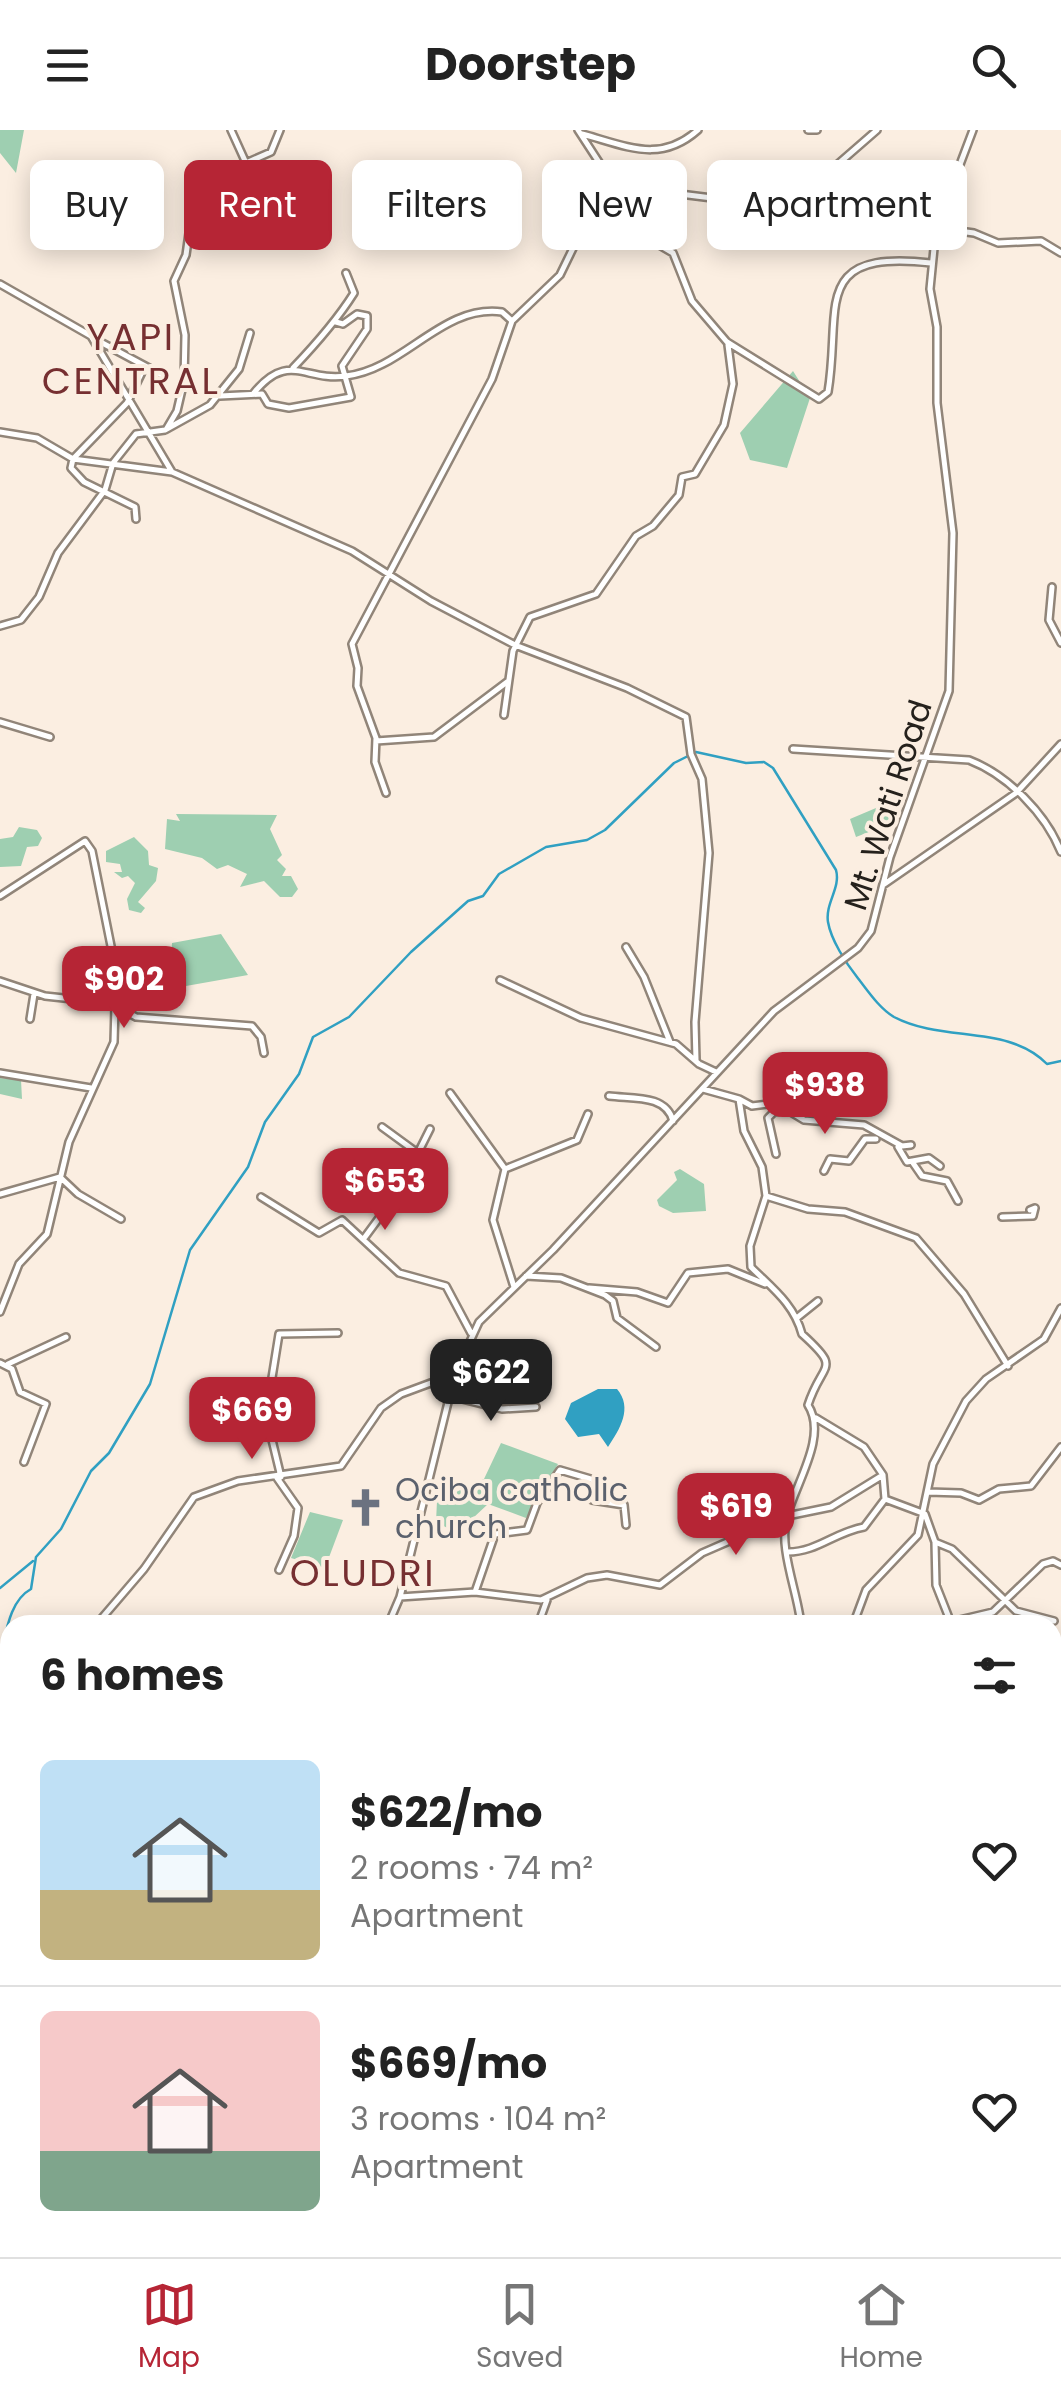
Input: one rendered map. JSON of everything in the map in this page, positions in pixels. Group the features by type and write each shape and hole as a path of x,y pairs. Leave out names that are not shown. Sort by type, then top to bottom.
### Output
{"street":[{"path":"232,130 244,160"},
{"path":"254,160 271,152 280,130"},
{"path":"580,132 642,151 675,149 698,130"},
{"path":"808,130 817,130"},
{"path":"687,196 784,207 819,194 838,164 877,130"},
{"name":"Mt. Wati Road","path":"962,160 974,130"},
{"path":"580,132 596,160"},
{"path":"967,231 998,243 1040,242 1061,252"},
{"path":"165,430 177,411 184,380 185,335 174,281 187,250"},
{"path":"386,794 376,762 376,742 356,686 358,668 352,645 492,379 512,321 560,274 572,250"},
{"path":"669,250 692,301 728,342 770,372 791,379 823,399 830,378 832,311 842,281 862,268 887,260 931,263"},
{"name":"Mt. Wati Road","path":"392,1615 455,1374 471,1333 787,999 866,940 949,691 953,532 937,403 938,341 930,304 933,250"},
{"path":"293,368 306,349 336,322 354,292 346,273"},
{"path":"0,284 162,375"},
{"path":"254,394 269,377 293,368 345,376 404,354 467,312 502,312 512,321"},
{"path":"220,396 254,394 286,408 320,400 338,402 352,396 342,366 368,328 367,316 356,314 344,324 336,322"},
{"path":"0,626 24,617 39,596 58,553 104,492 113,463 136,434 165,430 196,417 220,396 238,369 250,333"},
{"path":"91,336 172,472"},
{"path":"504,715 515,645 533,615 596,594 636,536 653,526 680,495 682,477 696,472 724,425 733,384 728,342"},
{"path":"136,518 135,507 78,477 71,468 73,459 127,402 145,366"},
{"path":"0,432 37,438 73,459 172,472 338,544 515,645 617,684 686,718 691,754 702,779 709,853 696,1060"},
{"path":"1052,587 1050,620 1061,643"},
{"path":"376,742 434,737 509,680"},
{"path":"0,722 50,738"},
{"path":"881,886 1016,793 1061,744"},
{"path":"793,748 928,755 978,764 1044,818 1061,852"},
{"path":"0,896 84,840 92,851 116,971 114,1042 102,1074 91,1088 92,1098 68,1142 48,1234 19,1264 0,1312"},
{"path":"626,947 644,977 670,1042"},
{"path":"500,980 582,1018 670,1042 688,1050 716,1072"},
{"path":"0,981 34,994 116,1005 136,1017 252,1026 261,1036 264,1054"},
{"path":"30,1019 34,994"},
{"path":"0,1073 91,1088"},
{"path":"703,1088 756,1106 776,1103 804,1120 864,1125 877,1139 913,1163 922,1176 947,1181 958,1201"},
{"path":"450,1093 505,1169 493,1220 514,1287"},
{"path":"609,1096 658,1102 669,1110 673,1121"},
{"path":"400,1597 476,1592 518,1600 549,1598 594,1576 620,1576 660,1585 702,1553 782,1523 787,1516 814,1439 816,1418 808,1401 824,1372 825,1356 820,1345 802,1334 798,1317 750,1262 750,1246 766,1196 762,1167 744,1130 739,1099"},
{"path":"776,1154 768,1118 774,1112 787,1110"},
{"path":"505,1169 577,1140 588,1114"},
{"path":"382,1127 419,1154"},
{"path":"365,1238 419,1154 430,1129"},
{"path":"824,1171 830,1159 849,1161 865,1140 910,1145"},
{"path":"913,1163 929,1158 940,1166"},
{"path":"0,1194 60,1176"},
{"path":"60,1176 78,1194 121,1219"},
{"path":"766,1196 808,1209 844,1212 916,1238 938,1269 964,1294 1008,1366"},
{"path":"260,1197 315,1232 324,1233 342,1220 398,1273 446,1286 471,1333"},
{"path":"1002,1217 1033,1216 1035,1208 1030,1210"},
{"path":"589,1288 637,1292 668,1304 684,1275 723,1268 776,1289"},
{"path":"526,1276 551,1276 610,1299 617,1318 656,1347"},
{"path":"798,1317 818,1301"},
{"path":"857,1615 866,1590 911,1544 925,1514 939,1449 966,1401 979,1386 1044,1339 1061,1308"},
{"path":"279,1570 294,1536 298,1508 278,1477 266,1416 280,1334 338,1333"},
{"path":"24,1462 46,1404 20,1392 4,1363 66,1337"},
{"path":"104,1615 194,1497 225,1484 342,1466 381,1408 401,1394 455,1374"},
{"path":"450,1396 502,1409 536,1407"},
{"path":"788,1552 810,1551 842,1530 864,1527 886,1499 882,1475 858,1441 816,1418"},
{"path":"928,1492 961,1493 979,1500 999,1489 1030,1486 1061,1447"},
{"path":"476,1592 494,1534 528,1530 537,1503 560,1470 594,1480 592,1500 624,1505 626,1525"},
{"path":"787,1516 831,1507 882,1475"},
{"path":"886,1499 925,1514 935,1542 936,1585 950,1615"},
{"path":"782,1523 799,1615"},
{"path":"935,1542 952,1549 1006,1603 1027,1615"},
{"path":"976,1615 1006,1603 1043,1564 1052,1561 1061,1565"},
{"path":"542,1615 549,1598"}],"green space":[{"path":"0,130 24,130 16,173 0,153"},
{"path":"793,371 810,398 787,468 750,460 740,433"},
{"path":"902,797 892,823 856,837 850,819"},
{"path":"176,814 277,815 270,829 282,855 277,860 286,869 282,876 291,876 298,889 292,897 280,897 264,881 240,887 247,874 228,865 217,869 202,858 165,849 167,819 180,821"},
{"path":"19,827 37,830 42,838 38,846 27,847 21,866 0,867 0,839 13,837"},
{"path":"134,837 148,851 149,865 158,868 156,881 138,902 145,908 141,913 129,910 127,899 135,883 114,872 122,872 120,864 106,862 106,851"},
{"path":"221,934 248,975 169,989 172,943"},
{"path":"0,1078 21,1080 22,1099 0,1094"},
{"path":"680,1169 704,1184 706,1211 673,1213 659,1206 657,1200 677,1180 674,1172"},
{"path":"501,1443 558,1464 526,1518 488,1504 457,1533 436,1522 437,1501 484,1479"},
{"path":"310,1512 343,1520 325,1568 291,1558"}],"water":[{"path":"598,1389 617,1389 624,1404 620,1426 608,1447 599,1434 578,1437 565,1419 571,1403"}],"waterway":[{"path":"11,1615 18,1601 31,1589 36,1557 61,1529 91,1471 109,1453 150,1384 190,1250 248,1167 265,1122 299,1074 313,1037 349,1017 411,952 468,901 483,896 499,874 546,847 587,840 605,830 674,763 696,752 746,763 764,762 773,768 836,870 828,915 836,944 874,999 894,1017 933,1030 1014,1043 1047,1064 1061,1061"},
{"path":"0,1588 33,1561"}],"place":[{"name":"Ociba catholic church","path":"365,1508"}],"district":[{"name":"YAPI CENTRAL","path":"131,359"},
{"name":"OLUDRI","path":"363,1573"}]}
